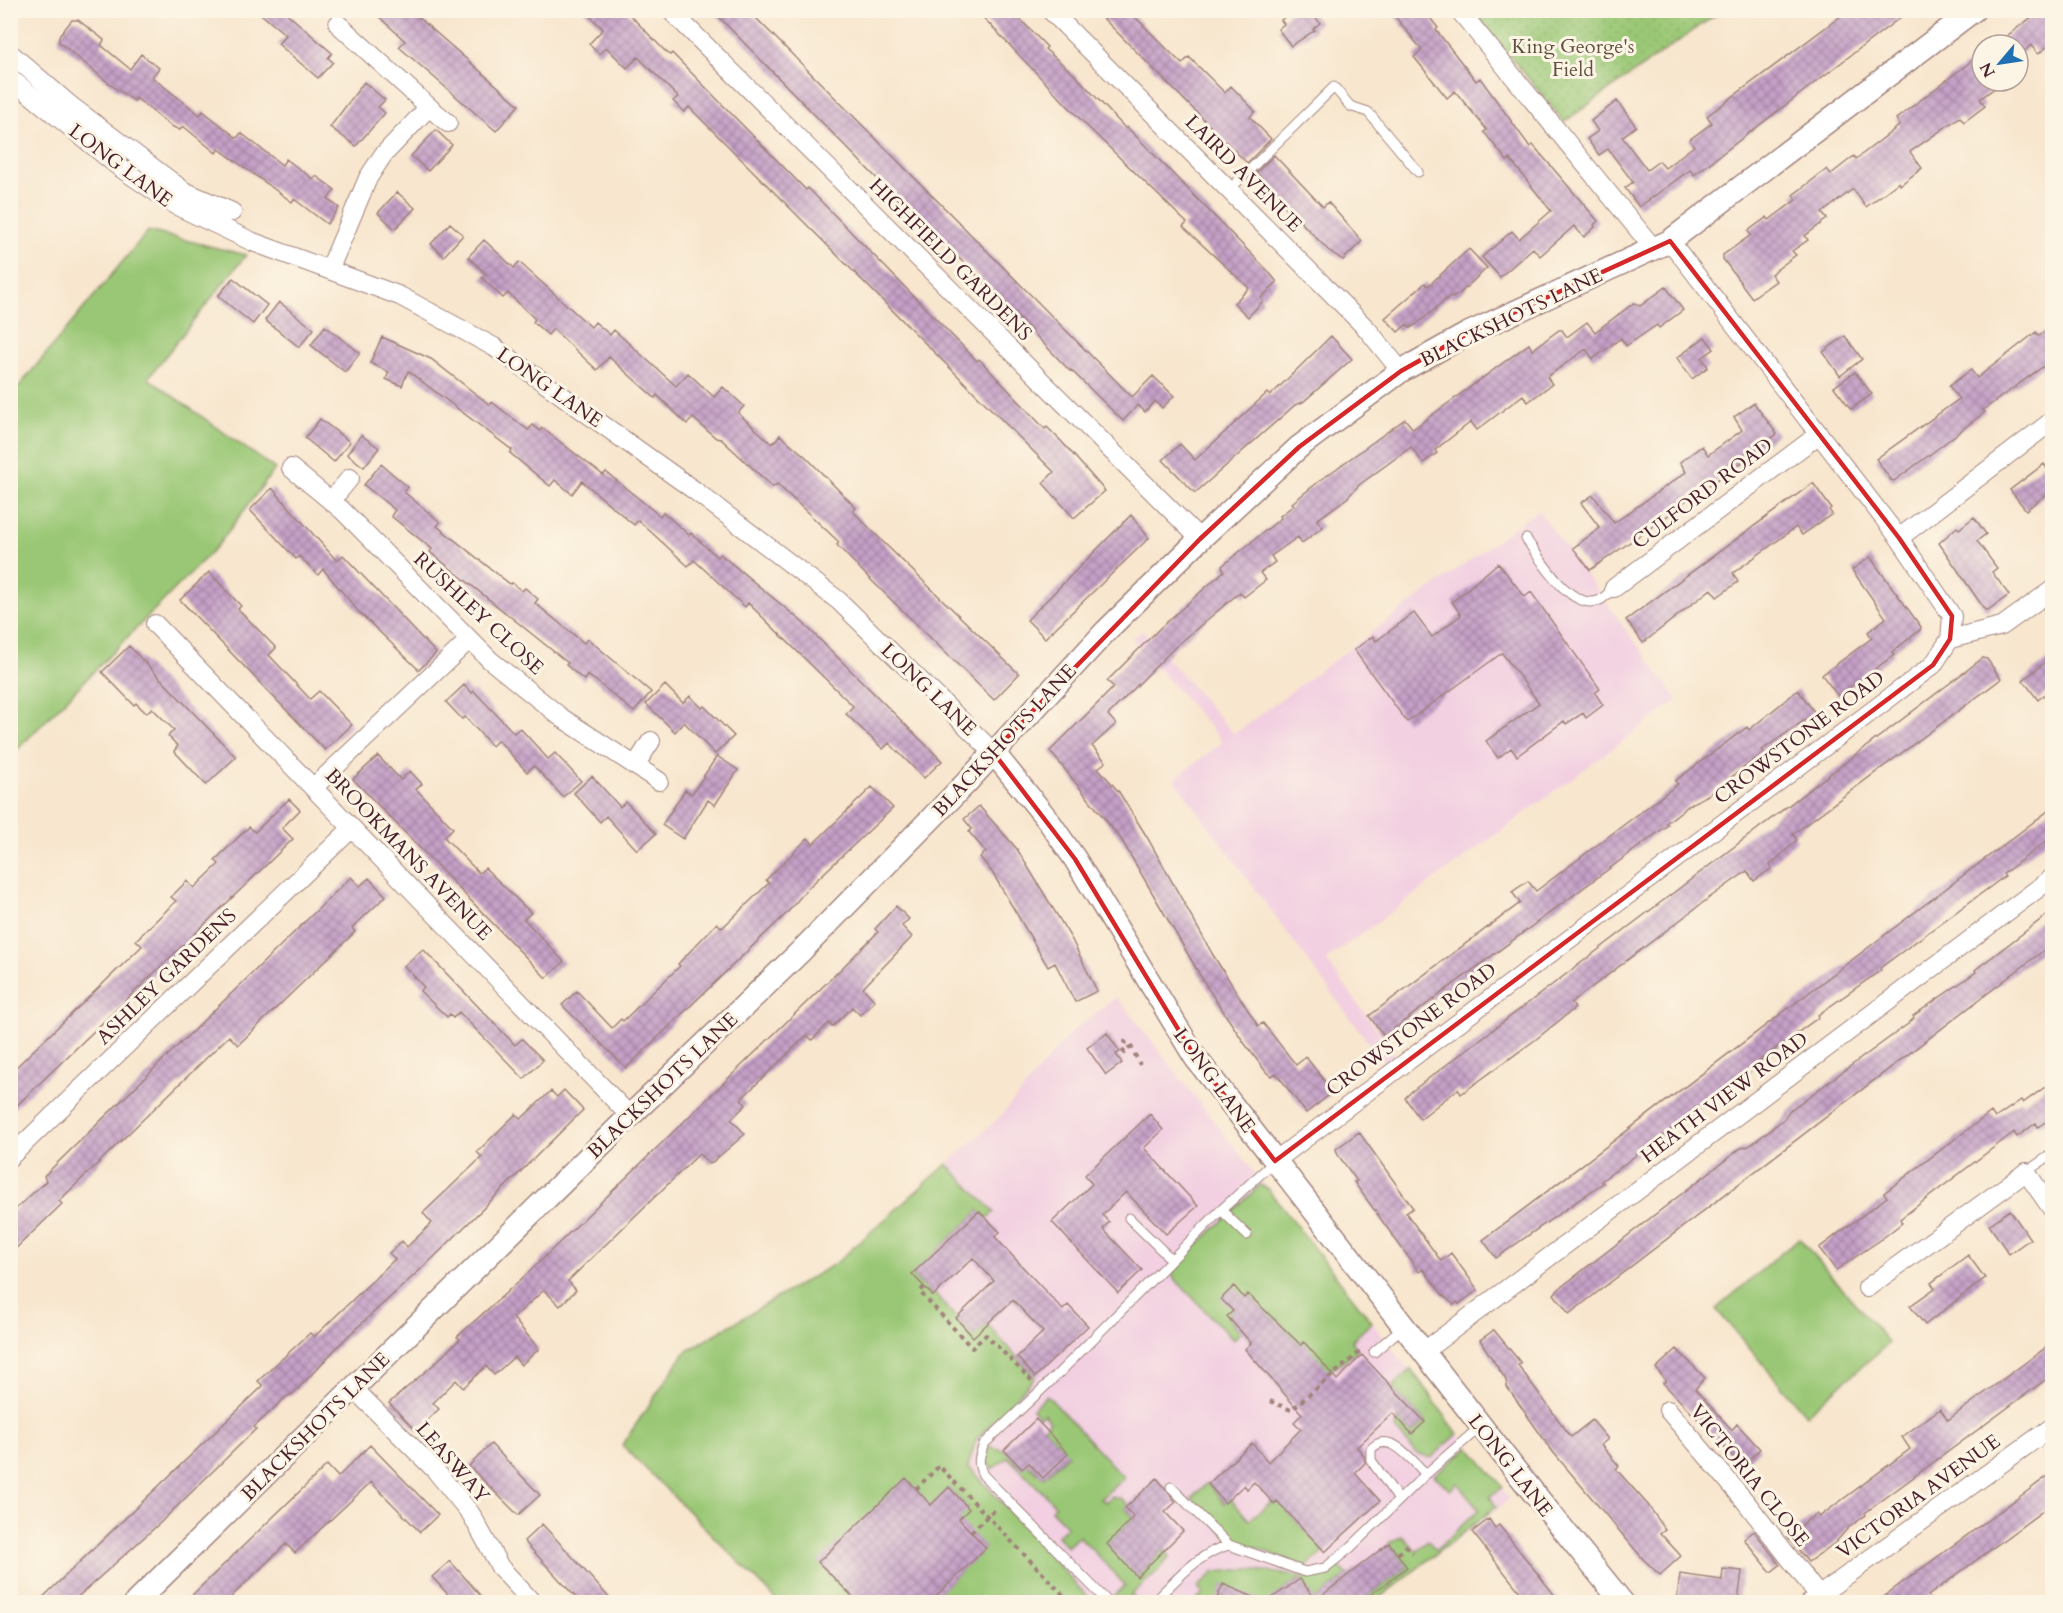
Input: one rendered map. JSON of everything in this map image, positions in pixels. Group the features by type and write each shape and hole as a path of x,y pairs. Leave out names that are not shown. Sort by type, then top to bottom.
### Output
{"street":[{"name":"HIGHFIELD GARDENS","path":"670,10 1200,539"},
{"name":"LAIRD AVENUE","path":"1050,10 1367,329 1401,371"},
{"path":"1459,10 1662,245 1899,538 1952,616 1950,639 2002,626 2052,590"},
{"name":"BLACKSHOTS LANE","path":"136,1602 808,944 1106,631 1299,447 1401,371 1467,334 1662,245 1974,10"},
{"path":"338,24 448,123"},
{"name":"LONG LANE","path":"10,53 19,78 65,112 119,167 179,198 253,242 330,268 400,296 494,346 685,483 839,601 993,752 1048,819 1075,859 1195,1057 1423,1352 1622,1602"},
{"path":"330,268 368,178 383,155 429,107"},
{"path":"179,198 232,212"},
{"path":"1899,538 2052,421"},
{"name":"CULFORD ROAD","path":"1614,588 1818,435"},
{"name":"RUSHLEY CLOSE","path":"291,468 331,501 469,640 562,718 659,781"},
{"path":"331,501 350,478"},
{"name":"BROOKMANS AVENUE","path":"155,624 630,1116"},
{"name":"CROWSTONE ROAD","path":"1275,1161 1933,665 1950,639"},
{"path":"314,787 469,640"},
{"path":"635,765 651,741"},
{"name":"ASHLEY GARDENS","path":"10,1157 352,828"},
{"name":"HEATH VIEW ROAD","path":"1423,1352 2052,878"},
{"path":"1867,1288 2026,1172 2052,1209"},
{"name":"LEASWAY","path":"353,1388 435,1470 471,1514 500,1567 532,1602"},
{"name":"VICTORIA CLOSE","path":"1668,1410 1745,1501 1814,1599"},
{"name":"VICTORIA AVENUE","path":"1814,1599 2052,1427"}],"lane":[{"path":"1229,190 1334,87 1350,106 1368,112 1418,172"},
{"path":"1526,539 1564,590 1574,597 1587,602 1600,600 1614,588"},
{"path":"2026,1172 2052,1154"},
{"path":"1108,1602 983,1475 978,1464 984,1444 1057,1375 1221,1210 1275,1161"},
{"path":"1221,1210 1247,1235"},
{"path":"1129,1218 1171,1259"},
{"path":"1374,1352 1404,1326"},
{"path":"1172,1487 1229,1545 1305,1572 1325,1568 1350,1548 1426,1474 1481,1426"},
{"path":"1399,1500 1371,1460 1371,1449 1377,1443 1386,1440 1395,1444 1426,1474"},
{"path":"1153,1602 1200,1559 1214,1549 1229,1545"}],"path":[{"path":"1123,1041 1131,1046 1140,1065"},
{"path":"1122,1050 1125,1053 1131,1046"},
{"path":"924,1287 920,1292 972,1348 986,1335 1035,1384"},
{"path":"1270,1401 1291,1410 1367,1347 1374,1352"},
{"path":"916,1489 939,1466 1070,1602"},
{"path":"971,1532 999,1505"},
{"path":"1398,1554 1408,1545 1413,1553"}],"highlighted area":[{"path":"1670,241 1899,538 1952,616 1950,639 1933,665 1275,1161 1195,1057 1075,859 993,752 1200,539 1299,447 1401,371 1467,334"}],"shaded area":[{"path":"1538,510 1678,700 1326,960 1395,1055 1384,1064 1174,779 1223,742 1132,638 1143,631 1234,734"},
{"path":"1117,997 1510,1499 1374,1602 779,1602 622,1445 685,1352 836,1263 1001,1116 1071,1032"}],"green space":[{"name":"King George's Field","path":"1473,11 1721,11 1564,122"},
{"path":"148,231 246,255 148,378 275,469 218,545 11,756 11,396"},
{"path":"947,1164 994,1212 987,1219 979,1211 912,1275 932,1296 935,1294 973,1337 987,1324 1035,1377 976,1440 968,1466 1092,1602 779,1602 622,1445 685,1352 836,1263"},
{"path":"1260,1185 1267,1188 1372,1322 1352,1341 1358,1350 1326,1373 1304,1343 1301,1345 1277,1319 1272,1324 1249,1294 1244,1298 1234,1287 1233,1311 1227,1317 1241,1332 1233,1340 1173,1277 1173,1268"},
{"path":"1799,1238 1889,1343 1806,1415 1716,1309"},
{"path":"1411,1369 1458,1434 1431,1458 1417,1454 1395,1428 1397,1418 1412,1434 1425,1422 1392,1387"},
{"path":"1047,1395 1124,1478 1100,1499 1106,1502 1111,1496 1122,1499 1128,1505 1125,1508 1170,1556 1161,1568 1131,1595 1138,1602 1116,1602 1112,1598 1125,1585 1079,1536 1067,1547 1057,1536 1067,1526 1051,1510 1055,1505 1008,1457 992,1469 985,1461 990,1446 1019,1458 1043,1478 1068,1455 1044,1428 1050,1421 1044,1413 1039,1417 1032,1409"},
{"path":"1469,1447 1503,1487 1490,1496 1496,1507 1374,1602 1361,1602 1407,1567 1389,1543 1402,1536 1416,1551 1428,1541 1436,1550 1479,1509 1457,1483 1450,1490 1434,1475"},
{"path":"1207,1483 1224,1503 1230,1498 1249,1520 1271,1502 1274,1504 1277,1501 1325,1552 1306,1567 1227,1537 1192,1498"},
{"path":"1340,1567 1348,1575 1316,1600 1300,1579 1275,1596 1279,1602 1195,1602 1203,1594 1198,1587 1215,1572 1249,1569 1311,1578"}],"building":[{"path":"256,10 283,10 332,53 328,58 333,62 318,78 278,44 286,35"},
{"path":"372,10 410,10 519,105 496,131 399,47 405,41"},
{"path":"584,10 625,10 664,50 670,55 672,53 977,361 979,359 1045,429 1047,427 1062,442 1105,491 1074,518 1043,483 1054,472 689,107 684,112 673,101 678,97 638,57 627,68 606,47 599,54 589,44 603,29"},
{"path":"712,10 748,10 1132,397 1153,376 1174,396 1162,408 1155,401 1145,412 1138,405 1123,421 898,200"},
{"path":"976,10 1011,10 1047,47 1045,49 1076,76 1268,271 1277,282 1261,298 1263,301 1248,317 1234,303 1249,288 1183,227 1187,223 1085,124"},
{"path":"1095,10 1128,10 1182,64 1189,57 1225,93 1231,86 1255,111 1250,117 1271,139 1247,163"},
{"path":"1293,10 1309,10 1320,23 1313,29 1315,30 1291,46 1278,29 1284,24 1281,20"},
{"path":"1390,10 1424,10 1438,28 1436,30 1476,81 1480,78 1530,147 1533,145 1598,221 1584,237 1574,226 1540,256 1533,248 1500,277 1482,257 1512,231 1519,239 1551,211 1510,159 1507,161 1484,132 1487,130 1455,91 1447,98 1414,57 1422,50"},
{"path":"1849,10 1910,10 1694,175 1690,170 1639,207 1625,188 1633,182 1608,149 1599,155 1587,139 1598,131 1591,121 1617,101 1636,126 1622,137 1647,170 1659,161 1665,168 1694,146 1689,140 1712,123 1707,116"},
{"path":"2041,10 2052,10 2052,43 2038,54 2030,46 2030,33 2011,33"},
{"path":"72,20 78,20 104,40 101,45 130,69 141,54 159,68 152,77 200,115 203,111 237,138 241,133 282,165 286,159 313,179 316,176 335,190 328,199 339,208 327,224 294,199 292,202 219,149 216,153 183,126 180,130 171,126 136,98 134,101 115,88 59,42 59,36"},
{"path":"1970,62 1970,93 1988,93 1980,99 1985,106 1964,122 1960,117 1910,152 1922,168 1900,185 1899,182 1866,207 1853,189 1822,213 1827,219 1805,236 1808,240 1792,251 1796,255 1771,274 1776,281 1752,298 1723,259 1723,255 1751,235 1748,231 1767,217 1769,220 1796,200 1793,195 1827,169 1831,174 1854,156 1856,159 1900,125 1896,119"},
{"path":"364,82 385,100 378,107 385,113 356,146 330,127"},
{"path":"436,130 452,145 428,171 411,156"},
{"path":"1274,155 1323,207 1328,202 1362,241 1343,260 1328,250 1260,180 1262,178 1256,173"},
{"path":"397,192 415,208 395,229 378,213"},
{"path":"450,223 463,235 444,256 431,244"},
{"path":"484,240 514,268 519,262 591,327 595,322 610,335 614,330 676,386 688,373 714,397 723,387 744,406 738,413 772,444 780,435 806,457 856,508 853,511 882,541 1019,674 994,700 868,577 837,545 839,542 777,484 773,487 721,439 716,438 693,418 687,424 657,395 655,398 609,357 597,370 553,329 548,335 533,322 535,319 508,293 503,298 482,278 486,274 468,257"},
{"path":"1469,249 1487,268 1459,294 1452,298 1450,296 1417,324 1410,328 1407,324 1398,332 1385,318 1425,283 1428,286"},
{"path":"233,278 267,305 253,324 218,296"},
{"path":"1666,287 1683,310 1659,328 1657,325 1626,346 1621,338 1593,359 1586,349 1547,377 1552,384 1528,402 1523,395 1477,430 1471,422 1435,450 1437,453 1423,463 1411,447 1359,485 1347,498 1317,520 1323,527 1302,543 1298,537 1271,556 1275,562 1260,573 1266,580 1244,597 1240,592 1175,647 1108,715 1116,724 1092,746 1106,762 1098,768 1119,792 1147,837 1213,955 1258,1026 1263,1023 1296,1065 1306,1057 1333,1092 1306,1113 1276,1073 1271,1076 1266,1072 1245,1044 1207,987 1121,839 1050,751 1114,687 1107,681 1160,628 1224,571 1222,566 1281,518 1280,516 1294,505 1292,503 1322,479 1405,419 1413,429 1529,344 1532,350 1559,330 1562,330 1567,337 1587,322 1595,332 1634,303 1640,306"},
{"path":"279,302 314,329 299,347 265,320"},
{"path":"2052,325 2052,360 1983,410 1985,412 1932,453 1894,481 1891,480 1876,459 1959,399 1949,386 1971,370 1977,378 2036,332 2039,336"},
{"path":"325,326 360,353 345,372 311,345"},
{"path":"1331,336 1352,359 1303,402 1295,405 1195,493 1163,460 1180,444 1195,460 1267,393 1270,396"},
{"path":"1845,336 1862,359 1840,376 1823,352"},
{"path":"382,337 431,359 490,405 492,402 528,430 533,425 540,431 542,428 603,475 606,472 660,516 663,512 717,557 720,554 801,621 942,761 924,778 889,743 883,749 846,714 853,706 748,603 745,607 694,560 688,566 638,520 634,525 582,481 572,494 555,480 550,486 510,453 512,450 408,371 402,386 386,379 389,372 370,363"},
{"path":"1705,337 1714,349 1702,358 1708,367 1692,379 1677,358"},
{"path":"1855,372 1872,394 1851,409 1834,387"},
{"path":"1754,403 1777,434 1733,469 1590,570 1573,548 1600,528 1581,503 1593,495 1614,523 1686,472 1680,462 1702,446 1708,455 1742,430 1734,417"},
{"path":"320,419 350,442 334,462 305,438"},
{"path":"361,435 379,448 364,467 347,454"},
{"path":"381,464 408,487 404,492 440,522 437,526 510,584 512,583 522,591 525,588 538,599 535,603 584,643 588,639 651,692 634,712 595,680 587,675 584,680 566,665 568,663 430,552 432,549 391,516 395,510 364,485"},
{"path":"2044,464 2052,476 2052,490 2026,510 2010,490"},
{"path":"1813,483 1831,508 1829,510 1832,514 1802,535 1796,527 1733,573 1738,582 1717,597 1711,589 1643,643 1626,620"},
{"path":"272,488 337,561 343,555 436,653 419,670 358,611 323,569 318,575 299,556 296,559 250,510"},
{"path":"1131,515 1149,538 1045,638 1027,620"},
{"path":"1974,517 1986,534 1977,541 1997,568 1992,572 2009,595 1988,610 1985,610 1939,543 1957,527 1959,529"},
{"path":"1870,557 1921,627 1892,652 1894,655 1838,696 1822,675 1872,638 1868,632 1886,618 1852,570"},
{"path":"1498,563 1525,597 1531,592 1600,689 1595,693 1603,705 1586,718 1583,713 1566,724 1564,721 1517,756 1511,748 1498,758 1486,741 1539,703 1502,653 1407,722 1354,650 1373,636 1376,641 1414,613 1432,637 1461,615 1452,602"},
{"path":"209,572 241,606 238,609 276,648 269,655 310,699 319,691 352,725 325,750 180,600"},
{"path":"129,646 236,757 206,785 174,751 178,746 168,736 174,730 152,708 146,713 136,703 134,705 102,672"},
{"path":"2052,657 2052,688 2038,700 2023,680"},
{"path":"1983,658 1987,659 2001,679 1793,834 1797,840 1770,865 1772,868 1754,881 1747,871 1709,898 1571,1003 1575,1008 1535,1040 1461,1094 1458,1089 1420,1119 1405,1098 1412,1091"},
{"path":"464,685 472,693 474,691 514,733 520,728 548,759 555,753 581,781 563,797 534,766 527,772 498,740 492,746 465,717 462,719 446,702"},
{"path":"665,685 683,703 690,696 702,708 704,706 734,736 715,754 684,722 675,732 646,704"},
{"path":"1798,690 1815,713 1762,750 1764,752 1708,795 1691,804 1666,823 1668,825 1384,1036 1369,1016 1520,903 1512,892 1528,881 1536,891 1678,784 1675,781 1747,727 1749,730"},
{"path":"378,756 401,780 410,771 422,784 416,789 453,828 444,837 479,873 485,868 531,913 524,919 564,962 546,978 353,779"},
{"path":"717,756 738,770 715,805 708,800 683,839 662,825 685,790 692,794"},
{"path":"592,776 620,807 626,802 656,834 637,850 606,816 600,822 574,793"},
{"path":"872,787 893,808 808,888 787,913 626,1068 562,1005 577,991 612,1028 621,1019 623,1021 680,966 678,964 717,923 722,928 769,883 766,880 808,838 813,844"},
{"path":"289,799 300,810 282,828 293,839 10,1112 10,1073 142,946 136,940 176,901 171,897 187,881 194,888 219,864 215,860 249,827 255,832"},
{"path":"979,806 1017,849 1071,938 1097,991 1075,1002 1055,963 1048,967 992,872 980,857 986,852 969,832 972,829 964,819"},
{"path":"2052,808 2052,837 2003,874 2005,876 1818,1015 1819,1017 1756,1063 1758,1064 1743,1076 1601,1181 1603,1183 1496,1258 1483,1240"},
{"path":"351,877 360,886 369,878 386,896 352,928 355,932 238,1045 229,1036 59,1201 62,1204 10,1254 10,1214 46,1181 44,1176"},
{"path":"896,906 909,919 902,926 912,937 863,988 875,1001 860,1015 852,1007 832,1027 829,1023 812,1040 807,1035 741,1099 746,1105 731,1119 745,1134 710,1164 699,1154 568,1281 576,1290 560,1306 544,1290 513,1318 539,1349 521,1365 514,1357 494,1375 486,1366 463,1388 456,1380 433,1403 439,1409 416,1431 389,1403 433,1365 460,1339 457,1337 528,1273 843,967 878,932 875,929"},
{"path":"2052,911 2052,944 1569,1314 1554,1294 1560,1288 1741,1148 1749,1146 1784,1119 1789,1111 1908,1024 1914,1018 1913,1016 1976,972 1975,970"},
{"path":"423,949 515,1045 522,1039 543,1060 524,1079 459,1012 453,1018 450,1014 447,1017 420,991 424,987 404,966"},
{"path":"1107,1033 1120,1052 1116,1054 1122,1063 1106,1075 1087,1048"},
{"path":"2052,1082 2052,1117 2038,1127 2036,1123 2017,1137 2014,1132 1900,1219 1902,1223 1879,1241 1836,1270 1819,1248 1887,1197 1884,1193 1991,1112 1995,1118 2021,1100 2023,1103"},
{"path":"564,1090 583,1110 433,1258 348,1336 294,1393 286,1397 254,1427 256,1429 160,1523 72,1602 38,1602 263,1386 258,1381 310,1333 314,1337 395,1259 389,1253 402,1241 407,1247 432,1223 423,1213 482,1157 477,1152 516,1114 521,1119 551,1091 557,1097"},
{"path":"1150,1114 1163,1130 1144,1148 1198,1206 1166,1234 1126,1192 1102,1215 1109,1222 1103,1229 1142,1270 1118,1293 1052,1222 1092,1184 1085,1175"},
{"path":"1359,1132 1413,1208 1406,1213 1441,1261 1451,1253 1478,1290 1459,1304 1457,1302 1454,1305 1442,1294 1423,1269 1419,1272 1354,1182 1357,1181 1338,1155 1336,1149"},
{"path":"2010,1210 2030,1239 2009,1254 1989,1225"},
{"path":"979,1211 1000,1232 995,1237 1063,1310 1068,1305 1088,1326 1035,1377 1017,1357 1043,1332 1013,1300 973,1337 956,1318 994,1281 973,1258 933,1296 912,1274"},
{"path":"1968,1255 1985,1278 1925,1325 1910,1306 1935,1288 1931,1283"},
{"path":"1234,1286 1244,1298 1248,1294 1301,1345 1304,1342 1337,1380 1362,1355 1425,1422 1412,1434 1393,1413 1357,1447 1364,1456 1365,1463 1355,1473 1380,1501 1325,1552 1277,1501 1274,1504 1254,1482 1247,1489 1244,1485 1225,1503 1208,1484 1252,1443 1268,1462 1301,1429 1294,1422 1302,1414 1245,1349 1251,1343 1227,1316 1233,1311 1221,1299"},
{"path":"1494,1330 1521,1363 1518,1365 1571,1437 1592,1420 1608,1439 1601,1445 1619,1466 1616,1469 1648,1505 1665,1529 1660,1533 1681,1556 1660,1575 1643,1559 1553,1452 1507,1387 1506,1380 1480,1340"},
{"path":"2052,1343 2052,1375 1865,1513 1866,1515 1848,1528 1835,1543 1808,1562 1787,1536 1816,1514 1819,1517 1910,1449 1902,1437 1940,1409 1948,1420"},
{"path":"1677,1349 1705,1378 1695,1389 1732,1430 1737,1424 1760,1449 1742,1466 1663,1383 1666,1381 1656,1368"},
{"path":"1036,1419 1068,1454 1043,1478 1029,1463 1022,1469 1004,1450"},
{"path":"491,1444 540,1495 518,1515 469,1466"},
{"path":"370,1445 438,1515 420,1532 371,1482 295,1553 286,1544 226,1602 185,1602 327,1465 338,1477"},
{"path":"2052,1473 2052,1504 1928,1596 1932,1602 1876,1602"},
{"path":"906,1478 931,1505 949,1487 969,1509 959,1519 986,1548 930,1602 858,1602 818,1562"},
{"path":"1157,1478 1176,1502 1165,1512 1183,1531 1137,1577 1107,1544 1134,1517 1125,1508"},
{"path":"1489,1519 1495,1528 1499,1525 1560,1602 1528,1602 1472,1532"},
{"path":"542,1524 613,1602 580,1602 524,1541"},
{"path":"1754,1531 1780,1565 1771,1572 1744,1539"},
{"path":"1389,1543 1407,1567 1361,1602 1266,1602 1300,1579 1316,1600"},
{"path":"450,1561 486,1602 455,1602 432,1577"},
{"path":"1723,1569 1742,1571 1738,1602 1677,1600 1680,1574 1722,1580"},
{"path":"1223,1584 1265,1602 1227,1602 1217,1598"}]}
